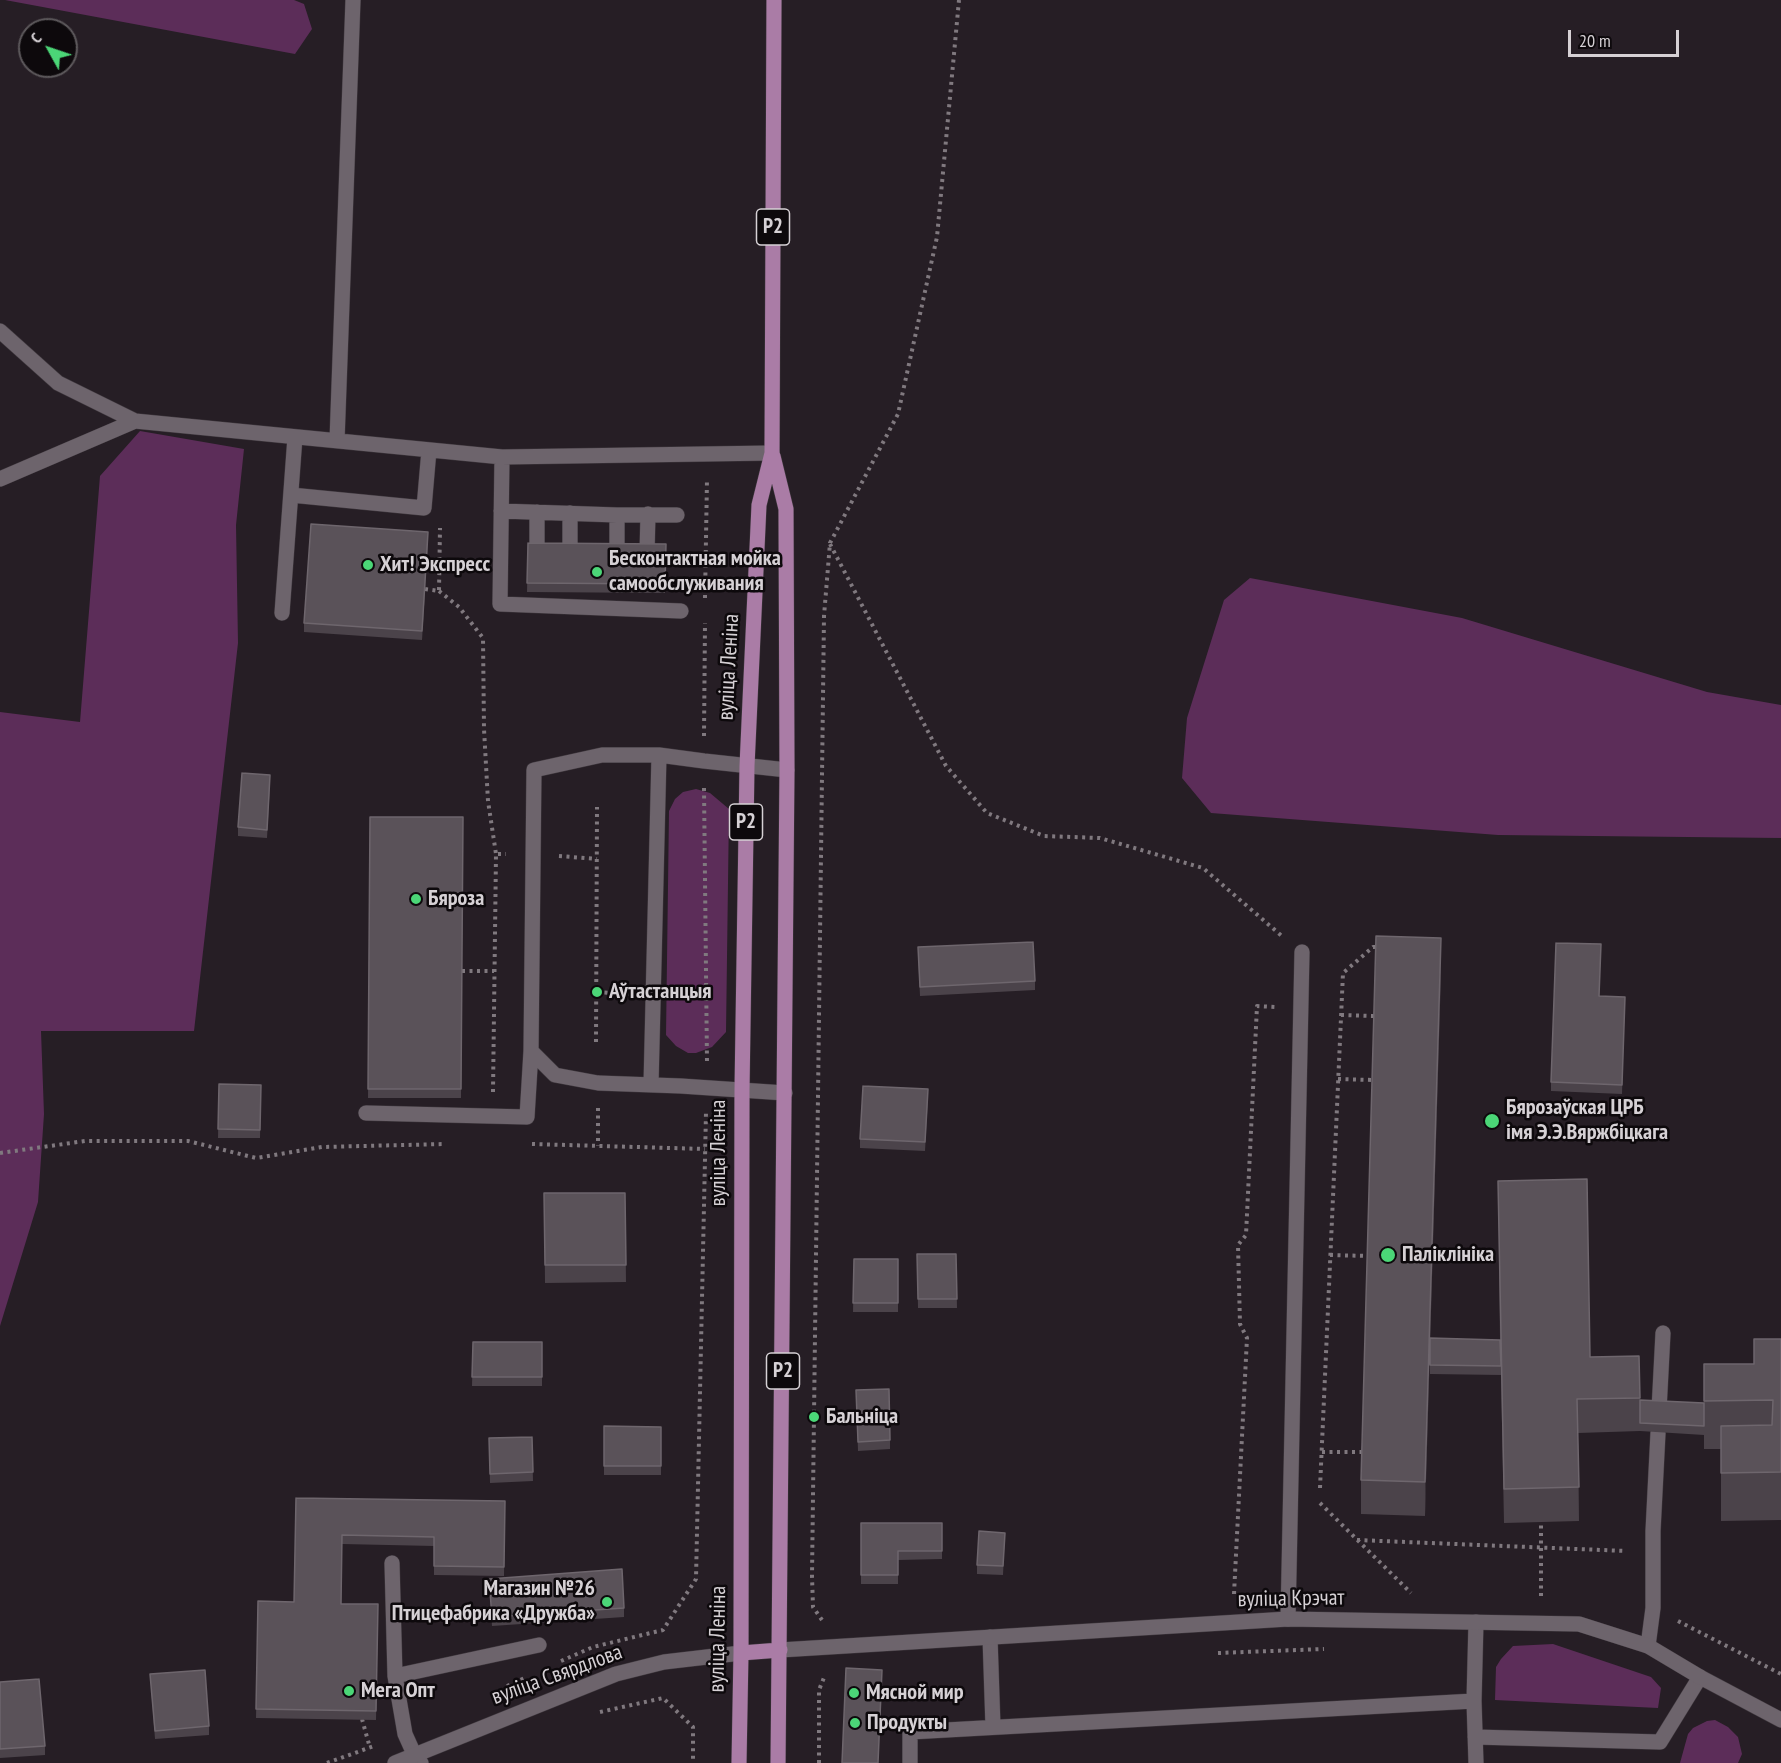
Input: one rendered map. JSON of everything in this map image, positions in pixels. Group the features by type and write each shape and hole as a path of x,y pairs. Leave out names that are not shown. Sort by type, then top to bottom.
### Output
{"main road":[{"name":"Р2","path":"774,0 772,453 786,509 788,770 778,1763"},
{"name":"вуліца Леніна","path":"739,1763 742,1090 747,766 759,505 772,453"},
{"path":"741,1653 780,1650"}],"street":[{"path":"337,441 353,0"},
{"path":"0,331 58,383 135,421 502,457 772,453"},
{"path":"0,479 135,421"},
{"path":"282,613 295,437"},
{"path":"291,495 424,508 429,450"},
{"path":"502,457 500,604 537,599 571,600 618,609 681,611"},
{"path":"501,511 677,515"},
{"path":"537,512 537,552"},
{"path":"570,513 570,552"},
{"path":"647,553 648,514"},
{"path":"617,515 617,552"},
{"path":"618,593 618,609"},
{"path":"647,593 647,609"},
{"path":"366,1113 526,1117 531,1051 534,770 602,755 659,755 788,770"},
{"path":"651,1085 659,755"},
{"path":"1288,1620 1302,952"},
{"path":"531,1051 555,1075 598,1083 785,1093"},
{"path":"1659,1410 1663,1333"},
{"path":"1648,1646 1653,1608 1658,1432"},
{"path":"392,1563 395,1676 405,1734 417,1758"},
{"name":"вуліца Крэчат","path":"780,1650 1288,1620 1579,1624 1648,1646 1700,1677 1781,1720"},
{"path":"1476,1622 1474,1701 1476,1763"},
{"path":"990,1637 993,1727"},
{"path":"395,1676 539,1645"},
{"name":"вуліца Свярдлова","path":"395,1763 417,1758 616,1674 664,1662 741,1653"},
{"path":"1475,1737 1660,1742 1700,1677"},
{"path":"910,1763 910,1732 1474,1701"}],"path":[{"path":"832,1620 821,1620 813,1607 812,1576 824,616 830,543 898,414 937,237 959,0"},
{"path":"439,591 440,522"},
{"path":"830,543 945,766 987,813 1044,836 1100,838 1203,868 1302,952"},
{"path":"425,589 439,591 459,607 483,638 484,739 488,801 496,854"},
{"path":"596,1042 597,807"},
{"path":"1319,1514 1343,974 1373,947 1384,947"},
{"path":"462,971 494,971"},
{"path":"1234,1594 1247,1338 1239,1324 1238,1245 1246,1235 1257,1006 1285,1007"},
{"path":"1341,1015 1375,1016"},
{"path":"1338,1079 1373,1080"},
{"path":"598,1083 598,1146"},
{"path":"0,1153 85,1141 188,1141 256,1158 322,1148 447,1144"},
{"path":"1330,1254 1368,1256"},
{"path":"1322,1452 1363,1452"},
{"path":"1320,1503 1414,1597"},
{"path":"1541,1522 1541,1603"},
{"path":"1357,1540 1653,1552"},
{"path":"1217,1653 1334,1649"},
{"path":"819,1763 819,1690 825,1674 835,1672"},
{"path":"663,1698 693,1727 693,1763"},
{"path":"362,1719 370,1748"}],"shaded area":[{"path":"5,0 294,0 304,4 312,29 295,54"},
{"path":"140,431 244,449 236,525 238,643 194,1031 41,1031 44,1114 38,1202 0,1326 0,712 80,722 100,476"},
{"path":"1250,578 1462,618 1707,692 1781,705 1781,838 1498,835 1211,813 1182,778 1187,718 1224,600"},
{"path":"696,789 710,793 729,809 726,1032 712,1047 696,1053 688,1053 676,1046 666,1035 669,811 675,799 683,792"},
{"path":"1553,1644 1651,1677 1661,1688 1658,1708 1495,1700 1496,1667 1513,1646"},
{"path":"1715,1720 1728,1727 1738,1737 1742,1754 1738,1763 1680,1763 1688,1734 1693,1728"}],"building":[{"name":"Хит! Экспресс","path":"311,524 428,532 422,631 304,623"},
{"name":"Бесконтактная мойка самообслуживания","path":"528,543 666,544 665,584 527,583"},
{"path":"242,773 270,775 267,830 238,827"},
{"name":"Бяроза","path":"370,817 463,817 461,1089 368,1089"},
{"path":"1376,936 1441,938 1425,1482 1361,1480"},
{"path":"1033,942 1035,981 920,987 918,947"},
{"path":"1556,943 1601,944 1599,996 1625,997 1622,1085 1551,1082"},
{"path":"219,1084 261,1085 260,1130 218,1129"},
{"path":"863,1086 928,1089 925,1142 860,1139"},
{"path":"1587,1179 1590,1357 1639,1356 1640,1398 1577,1399 1579,1487 1504,1489 1498,1181"},
{"path":"544,1193 625,1193 626,1265 545,1265"},
{"path":"917,1254 956,1254 957,1299 918,1299"},
{"path":"854,1259 898,1259 898,1303 853,1303"},
{"path":"1430,1338 1500,1340 1501,1366 1430,1365"},
{"path":"1754,1339 1781,1339 1781,1472 1721,1473 1721,1426 1772,1425 1773,1400 1704,1401 1704,1364 1754,1364"},
{"path":"473,1342 542,1342 542,1377 472,1377"},
{"path":"889,1389 890,1440 858,1442 856,1390"},
{"path":"1640,1400 1704,1403 1704,1426 1640,1423"},
{"path":"604,1426 661,1427 661,1466 604,1466"},
{"path":"532,1437 533,1472 490,1474 489,1438"},
{"path":"296,1498 505,1501 504,1567 434,1566 434,1537 342,1535 341,1604 378,1604 376,1711 256,1709 258,1601 294,1602"},
{"path":"861,1523 942,1523 942,1551 898,1551 898,1575 861,1575"},
{"path":"979,1531 1005,1533 1003,1566 977,1565"},
{"path":"622,1569 624,1608 492,1617 489,1579"},
{"path":"846,1668 882,1670 878,1763 842,1763"},
{"path":"205,1670 209,1726 155,1731 150,1674"},
{"path":"39,1679 45,1746 0,1749 0,1682"}],"place":[{"name":"Хит! Экспресс","path":"368,565"},
{"name":"Бесконтактная мойка самообслуживания","path":"597,572"},
{"name":"Бяроза","path":"416,899"},
{"name":"Аўтастанцыя","path":"597,992"},
{"name":"Бярозаўская ЦРБ імя Э.Э.Вяржбіцкага","path":"1492,1121"},
{"name":"Паліклініка","path":"1388,1255"},
{"name":"Бальніца","path":"814,1417"},
{"name":"Магазин №26 Птицефабрика «Дружба»","path":"607,1602"},
{"name":"Мега Опт","path":"349,1691"},
{"name":"Мясной мир","path":"854,1693"},
{"name":"Продукты","path":"855,1723"}]}
